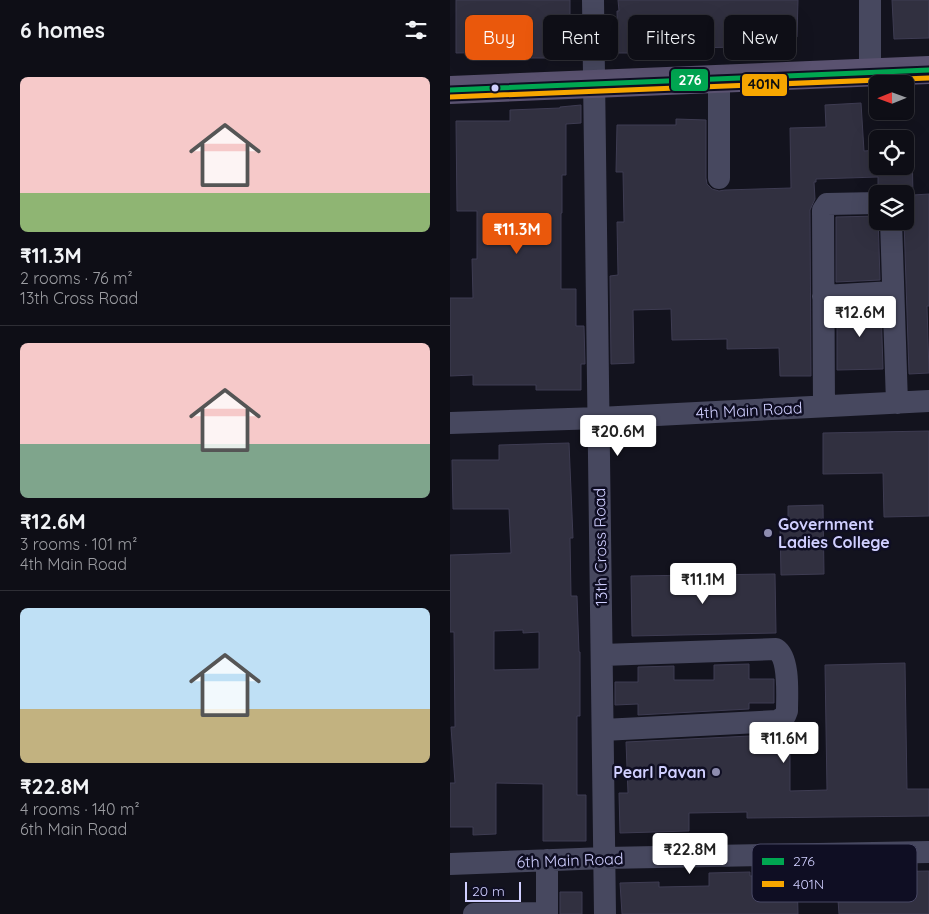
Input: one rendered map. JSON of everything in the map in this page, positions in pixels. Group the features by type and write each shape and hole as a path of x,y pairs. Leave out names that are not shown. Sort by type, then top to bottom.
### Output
{"main road":[{"path":"450,90 929,70"}],"street":[{"name":"13th Cross Road","path":"593,0 606,914"},
{"path":"870,0 870,72"},
{"path":"719,178 720,79"},
{"path":"824,406 822,215 824,206 827,204 869,203"},
{"path":"890,230 897,403"},
{"path":"823,296 893,292"},
{"name":"4th Main Road","path":"450,423 599,418 929,401"},
{"path":"602,656 776,649 780,651 785,661 787,711 785,716 777,721 603,730"},
{"name":"6th Main Road","path":"450,864 605,858 752,855"},
{"path":"474,914 547,913 547,860"}],"building":[{"path":"456,0 570,0 570,15 543,15 543,58 533,58 533,15 465,15 465,53 456,53"},
{"path":"618,0 798,0 797,37 796,15 724,15 724,47 714,48 714,15 628,15 628,53 618,53 617,11 619,11"},
{"path":"892,0 929,0 929,38 894,39"},
{"path":"861,103 864,151 869,151 869,175 913,175 913,185 878,185 878,177 816,179 816,182 814,182 815,199 810,210 811,376 780,376 779,348 727,349 727,339 672,340 671,309 633,310 634,363 611,364 610,276 618,275 617,222 624,222 623,172 616,172 617,125 676,125 676,119 706,120 706,178 707,184 712,189 719,191 791,188 790,128 826,127 825,105"},
{"path":"581,105 581,123 566,124 566,175 562,175 561,289 576,289 576,326 584,326 585,364 581,364 581,390 536,390 536,385 473,385 473,375 450,376 450,298 473,298 472,259 477,259 477,211 457,211 456,121 510,121 510,110 560,108"},
{"path":"929,194 929,306 927,306 929,373 909,374 904,230 914,230 914,195"},
{"path":"869,216 869,230 878,230 880,280 836,282 836,217"},
{"path":"881,306 883,369 837,370 837,308"},
{"path":"929,431 929,516 884,517 883,473 823,474 823,433"},
{"path":"569,443 573,538 570,538 571,596 577,596 580,652 580,716 577,716 577,795 586,795 586,841 543,841 543,784 496,783 496,834 473,835 473,827 450,827 450,783 455,783 451,727 455,727 454,632 450,632 450,555 511,553 509,509 453,509 452,460 499,460 499,445","holes":["523,630 523,633 539,632 539,669 494,670 494,631"]},
{"path":"823,505 824,574 781,575 780,524 788,524 788,506"},
{"path":"775,574 776,633 632,636 631,576"},
{"path":"905,663 907,789 929,789 929,816 747,818 747,812 689,813 689,831 620,833 619,793 628,793 626,742 790,736 790,791 827,790 825,665"},
{"path":"749,664 749,679 774,679 774,703 749,703 749,709 638,715 638,704 615,705 615,682 638,682 638,667 674,666 674,680 714,680 714,665"},
{"path":"917,871 929,871 929,914 839,914 838,902 917,902"},
{"path":"750,872 750,876 752,876 752,902 798,902 798,914 622,914 620,883 659,882 659,887 709,886 709,873"},
{"path":"560,892 582,892 582,914 560,914"}],"transit line":[{"name":"276","path":"450,90 929,70"},
{"name":"401N","path":"450,97 929,78"}],"place":[{"name":"Government Ladies College","path":"768,533"},
{"name":"Pearl Pavan","path":"716,772"}]}
